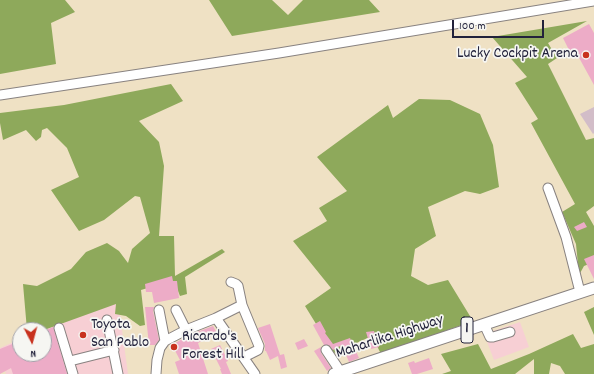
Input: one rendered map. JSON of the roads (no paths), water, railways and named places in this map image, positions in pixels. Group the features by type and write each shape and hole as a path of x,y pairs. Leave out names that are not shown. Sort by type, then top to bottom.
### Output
{"main road":[{"name":"Maharlika Highway","path":"339,373 594,288"}],"street":[{"path":"0,95 279,53 594,1"},
{"path":"548,188 566,237 580,292"},
{"path":"231,282 238,286 242,305 259,348 244,357"},
{"path":"156,374 160,348 165,341 242,305"},
{"path":"159,310 165,341"},
{"path":"176,310 186,330"},
{"path":"216,318 255,374"},
{"path":"107,320 118,374"},
{"path":"484,324 490,337 510,332"},
{"path":"59,328 73,374"},
{"path":"70,361 114,350"},
{"path":"326,350 339,373"}],"place":[{"name":"Lucky Cockpit Arena","path":"586,55"},
{"name":"Toyota San Pablo","path":"83,335"},
{"name":"Ricardo's Forest Hill","path":"174,347"}]}
